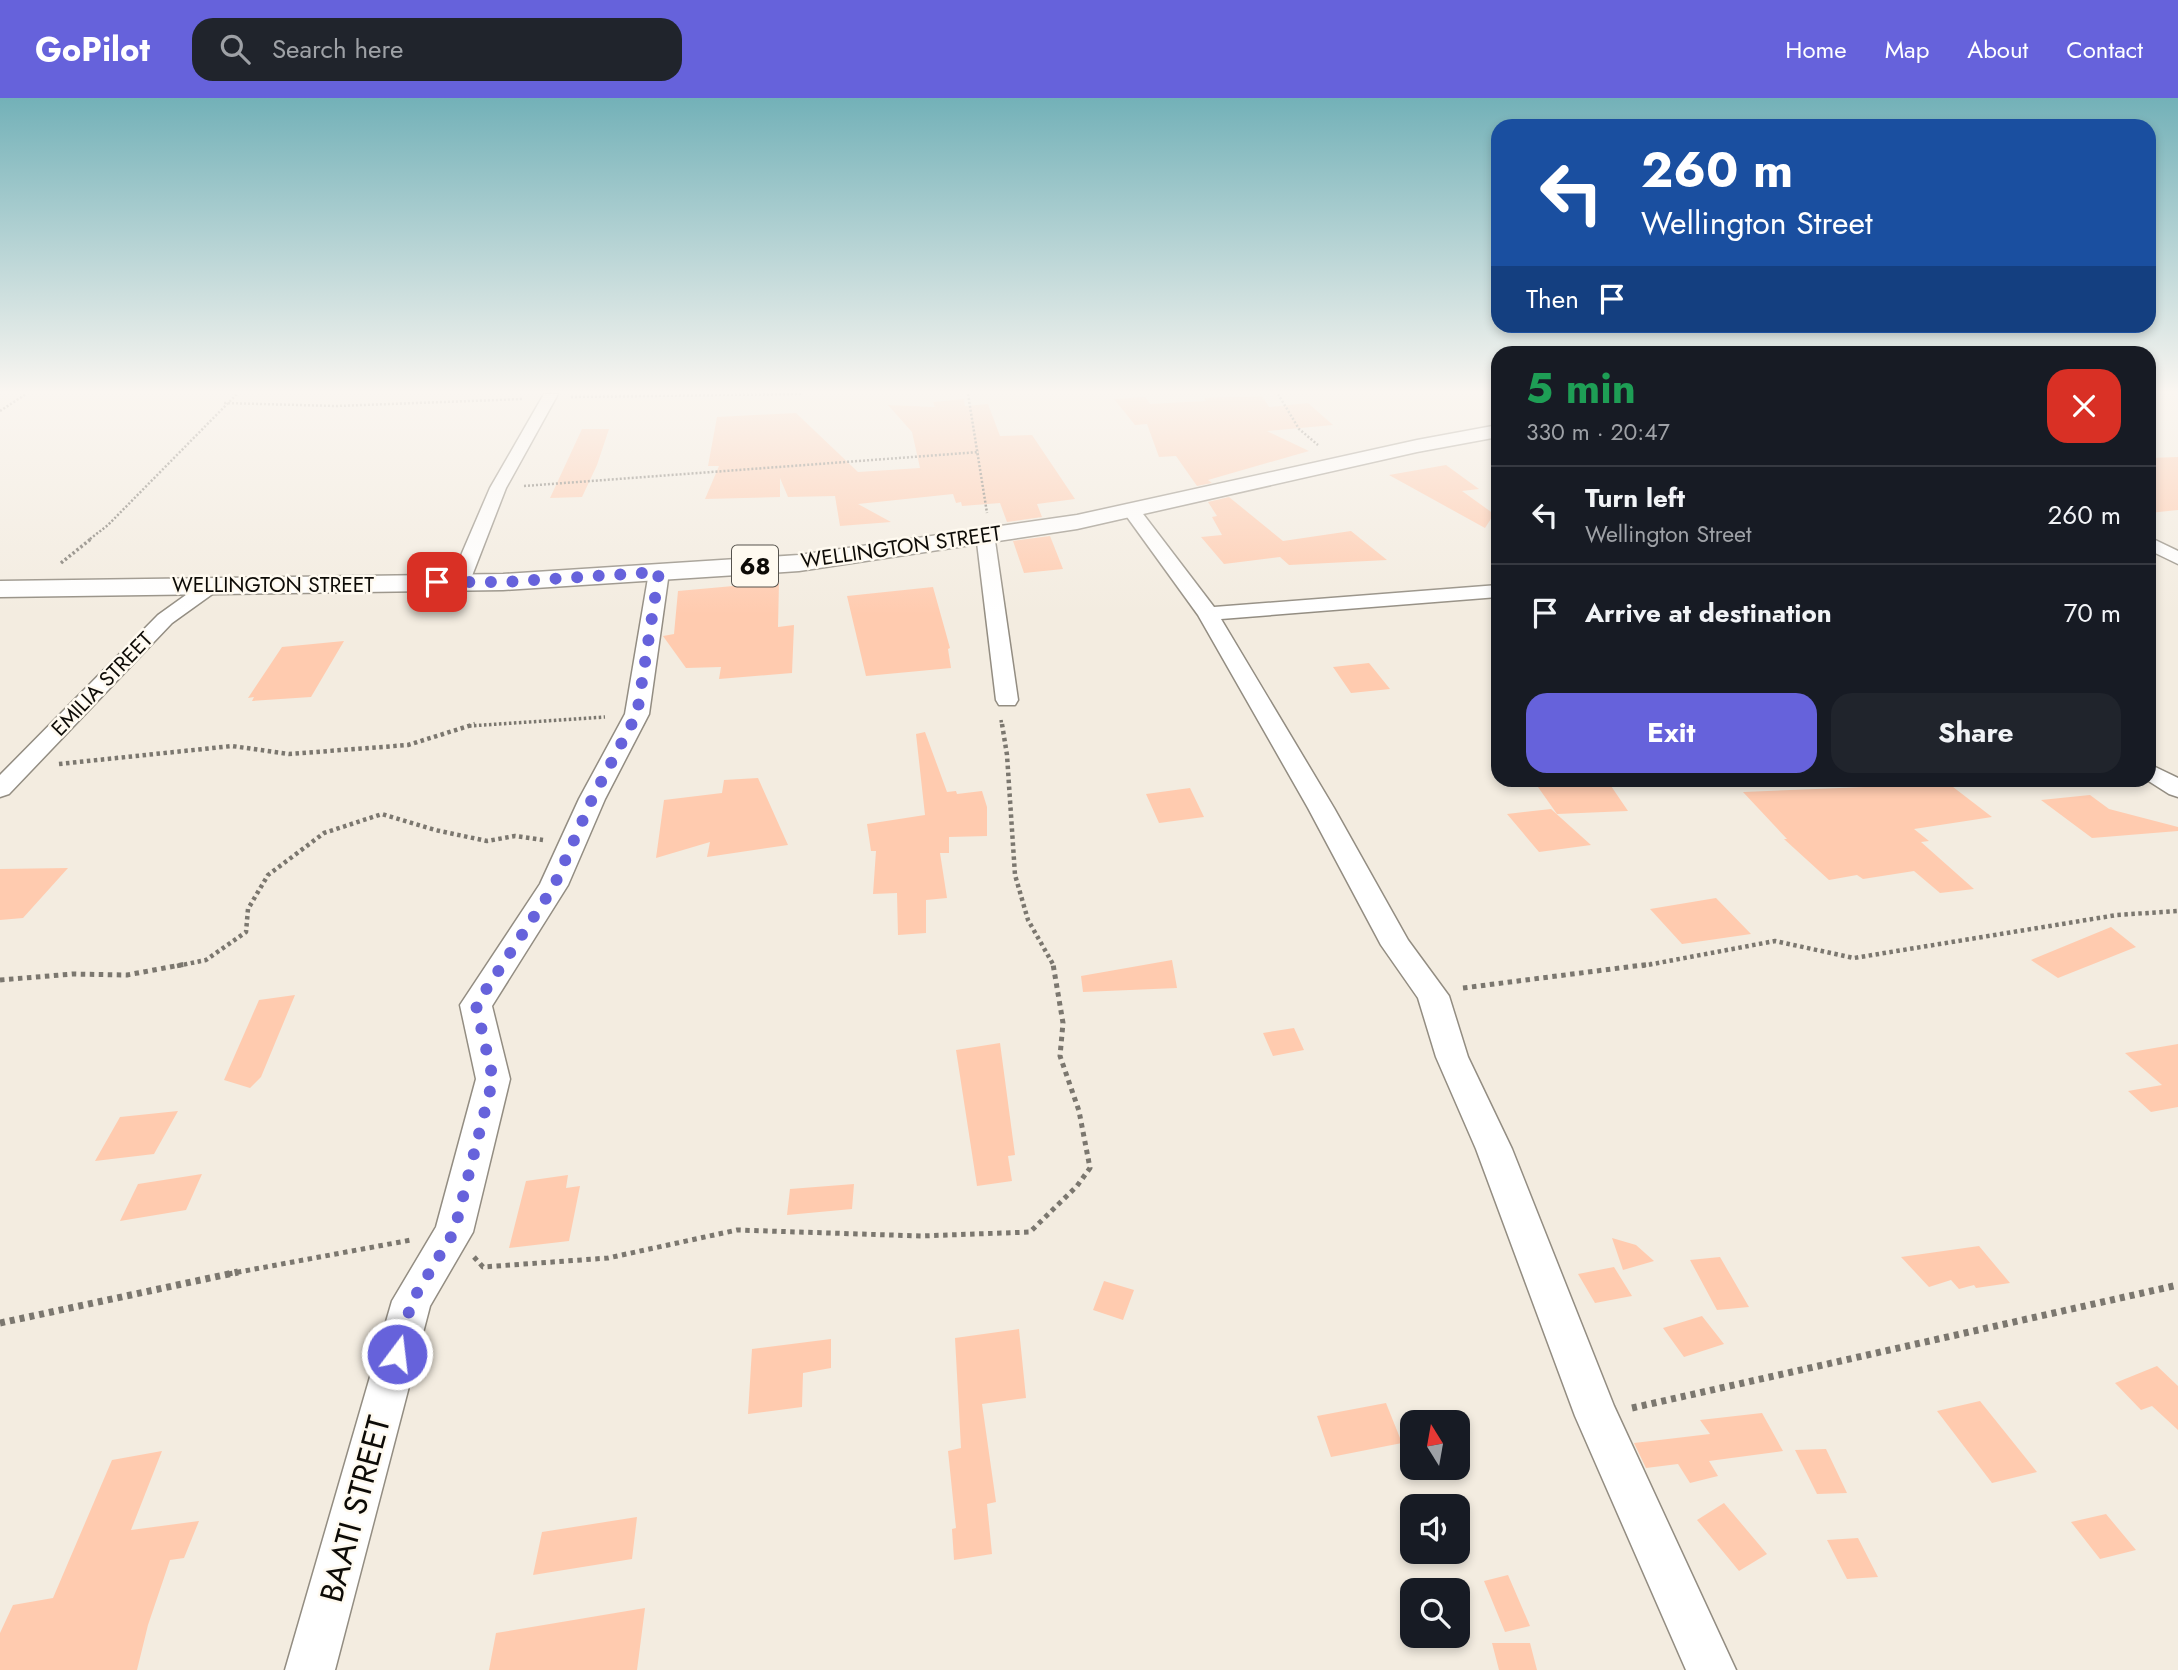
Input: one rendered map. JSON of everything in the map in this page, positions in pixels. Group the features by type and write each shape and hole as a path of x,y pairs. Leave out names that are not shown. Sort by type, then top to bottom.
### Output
{"main road":[{"name":"WELLINGTON STREET","path":"0,589 460,580 503,582 799,563 1077,522 1321,467"}],"street":[{"path":"460,580 498,488 510,467"},
{"path":"1131,510 1208,614 1321,808 1396,945 1431,992 1452,1057 1494,1149 1596,1416 1712,1670"},
{"path":"989,534 1007,700"},
{"path":"2156,544 2178,543"},
{"path":"2156,547 2178,558"},
{"name":"BAATI STREET","path":"310,1670 412,1301 454,1232 493,1079 476,1005 554,886 592,799 637,714 659,572"},
{"name":"EMILIA STREET","path":"0,789 10,769 165,619 211,586"},
{"path":"1208,614 1491,592"},
{"path":"2156,775 2178,789"}],"path":[{"path":"31,588 108,525 163,467"},
{"path":"498,488 774,467"},
{"path":"980,467 989,534"},
{"path":"0,1323 202,1279 454,1232 482,1266 608,1258 737,1230 921,1236 1030,1232 1077,1186 1090,1168 1079,1111 1060,1056 1063,1023 1055,966 1028,920 1015,875 1007,755 1000,714 1007,700"},
{"path":"10,769 232,746 289,754 408,745 475,724 518,724 637,714"},
{"path":"0,980 72,974 127,975 206,960 246,932 248,909 268,874 324,833 382,814 435,830 487,841 515,836 572,844"},
{"path":"1431,992 1629,968 1775,941 1854,958 2117,915 2178,911"},
{"path":"1596,1416 2178,1285"}],"building":[{"path":"564,467 596,467 582,497 550,498"},
{"path":"718,467 853,467 858,472 920,468 1054,467 1075,499 1037,504 1042,517 1007,522 1000,503 962,506 961,502 956,503 953,494 858,504 891,522 840,526 835,496 788,497 780,478 780,497 705,499"},
{"path":"1184,467 1252,467 1208,480 1212,483 1197,486"},
{"path":"1433,467 1449,467 1479,489 1462,491 1491,512 1491,519 1485,528 1389,475"},
{"path":"2156,467 2178,467 2178,510 2156,512"},
{"path":"1229,497 1283,541 1351,531 1387,560 1289,565 1280,557 1224,564 1201,537 1222,535 1212,517 1217,516 1208,502"},
{"path":"1050,536 1063,569 1024,573 1013,541"},
{"path":"779,582 778,627 794,625 792,673 719,679 721,667 686,668 663,636 674,634 678,591"},
{"path":"933,587 950,648 951,668 866,676 847,596"},
{"path":"344,641 311,697 252,701 254,697 248,698 282,647"},
{"path":"1369,663 1390,689 1351,693 1333,667"},
{"path":"925,732 947,792 956,791 957,794 982,791 987,807 987,836 949,837 949,853 940,853 947,898 926,900 926,933 898,935 897,893 873,894 876,851 871,851 867,824 925,815 916,734"},
{"path":"758,778 788,845 707,857 710,842 656,858 664,800 722,793 724,780"},
{"path":"1538,787 1612,787 1628,811 1557,814"},
{"path":"1953,787 1992,817 1914,829 1929,841 1921,842 1974,889 1940,893 1914,871 1863,879 1857,875 1829,880 1784,839 1787,839 1743,792"},
{"path":"1190,788 1204,817 1159,823 1146,794"},
{"path":"2090,795 2109,809 2178,827 2178,831 2092,838 2041,800"},
{"path":"1551,809 1591,845 1539,852 1507,814"},
{"path":"68,868 23,918 0,920 0,869"},
{"path":"1716,898 1751,934 1682,944 1650,909"},
{"path":"2111,927 2136,947 2058,978 2031,960"},
{"path":"1172,960 1177,988 1083,992 1081,976"},
{"path":"295,995 261,1077 250,1088 224,1080 259,1000"},
{"path":"1294,1028 1304,1050 1273,1056 1263,1033"},
{"path":"1000,1043 1015,1155 1008,1156 1012,1181 977,1186 956,1050"},
{"path":"2178,1044 2178,1107 2151,1112 2128,1091 2162,1085 2125,1053"},
{"path":"178,1111 154,1154 95,1161 120,1117"},
{"path":"202,1174 186,1210 120,1221 138,1184"},
{"path":"568,1175 566,1188 580,1186 569,1241 509,1248 526,1181"},
{"path":"854,1184 852,1209 787,1215 790,1189"},
{"path":"1612,1238 1636,1245 1654,1261 1623,1270"},
{"path":"1979,1246 2010,1283 1976,1288 1974,1285 1959,1289 1951,1280 1929,1287 1901,1257"},
{"path":"1720,1257 1749,1307 1717,1310 1690,1260"},
{"path":"1614,1267 1632,1296 1595,1303 1578,1274"},
{"path":"1104,1281 1134,1290 1123,1320 1093,1310"},
{"path":"1702,1316 1724,1344 1684,1357 1663,1328"},
{"path":"1019,1329 1026,1398 982,1404 996,1502 987,1504 992,1554 954,1560 952,1529 956,1528 948,1451 961,1448 955,1338"},
{"path":"831,1339 831,1368 803,1373 802,1407 748,1414 752,1349"},
{"path":"2157,1366 2178,1386 2178,1430 2152,1406 2141,1410 2115,1383"},
{"path":"1980,1401 2037,1472 1992,1483 1937,1411"},
{"path":"1386,1403 1400,1443 1331,1457 1317,1416"},
{"path":"1762,1413 1783,1451 1709,1461 1718,1476 1690,1483 1678,1464 1646,1468 1634,1443 1710,1434 1700,1420"},
{"path":"1826,1449 1847,1493 1817,1494 1795,1450"},
{"path":"162,1451 131,1530 199,1521 184,1558 170,1560 148,1625 137,1670 0,1670 0,1633 13,1605 53,1598 112,1460"},
{"path":"1724,1503 1767,1554 1739,1571 1697,1520"},
{"path":"2106,1514 2136,1550 2100,1559 2071,1522"},
{"path":"637,1517 632,1559 533,1575 542,1532"},
{"path":"1858,1538 1878,1577 1847,1579 1827,1540"},
{"path":"1508,1575 1530,1626 1505,1632 1484,1581"},
{"path":"645,1608 637,1670 489,1670 496,1633"},
{"path":"1492,1643 1530,1643 1537,1670 1499,1670"}],"route":[{"path":"397,1354 412,1301 454,1232 493,1079 476,1005 554,886 592,799 637,714 659,572 503,582 437,582"}]}
